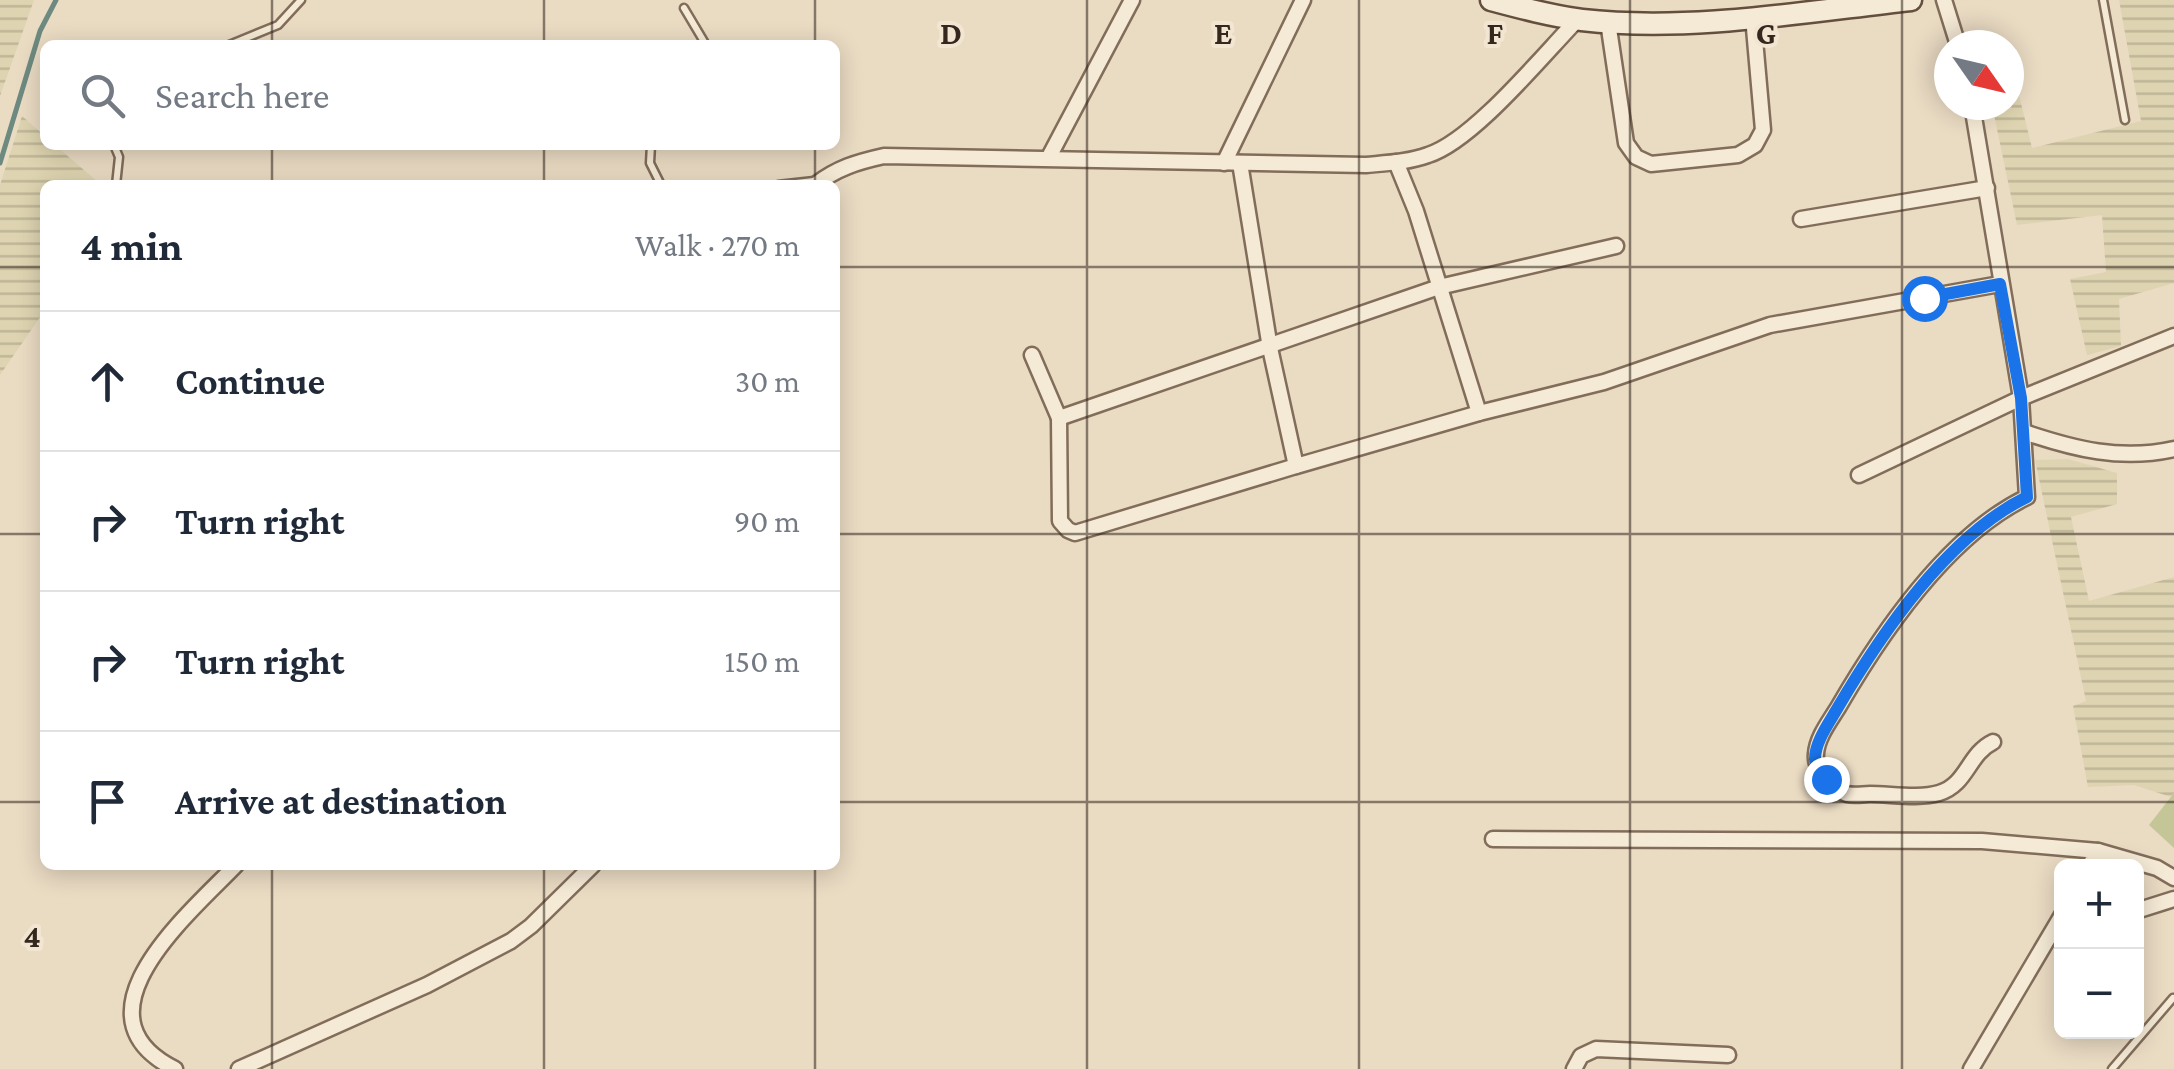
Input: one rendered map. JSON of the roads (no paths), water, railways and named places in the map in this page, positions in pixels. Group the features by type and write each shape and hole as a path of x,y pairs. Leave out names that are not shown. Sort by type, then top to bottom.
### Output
{"street":[{"path":"1049,157 1132,0"},
{"path":"1296,466 1232,163 1303,0"},
{"path":"1491,0 1608,22 1753,17 1911,0"},
{"path":"1944,0 1953,30"},
{"path":"1608,22 1626,142 1636,157 1651,164 1738,155 1754,145 1763,130 1753,17"},
{"path":"823,180 852,163 884,156 1366,165 1430,155 1450,144 1488,112 1578,19"},
{"path":"1975,120 2021,398 2027,497 2004,508 1967,540 1897,617 1847,692 1820,739 1815,757 1826,779 1849,795 1937,794 1954,786 1977,752 1993,742"},
{"path":"1396,162 1416,211 1479,413"},
{"path":"1801,218 1987,188"},
{"path":"1059,418 1439,287 1616,246"},
{"path":"1032,355 1059,418 1060,521 1076,532 1479,413 1604,382 1770,325 2000,284"},
{"path":"1859,475 2021,398 2174,336"},
{"path":"2024,432 2091,452 2143,453 2174,448"},
{"path":"1493,838 1982,841 2098,851 2157,868 2174,878"},
{"path":"2093,859 2098,851"},
{"path":"175,1069 152,1052 135,1029 131,1014 134,989 159,946 231,870"},
{"path":"238,1069 428,984 511,941 587,870"},
{"path":"2144,908 2174,899"},
{"path":"1972,1069 2054,938"},
{"path":"1574,1069 1581,1056 1596,1049 1728,1055"}],"lane":[{"path":"241,40 278,25 301,0"},
{"path":"2102,0 2125,120"},
{"path":"684,8 703,40"},
{"path":"116,150 116,180"},
{"path":"651,150 650,163 658,180"},
{"path":"2112,1069 2173,998"}],"waterway":[{"path":"0,163 40,31 56,0"}]}
